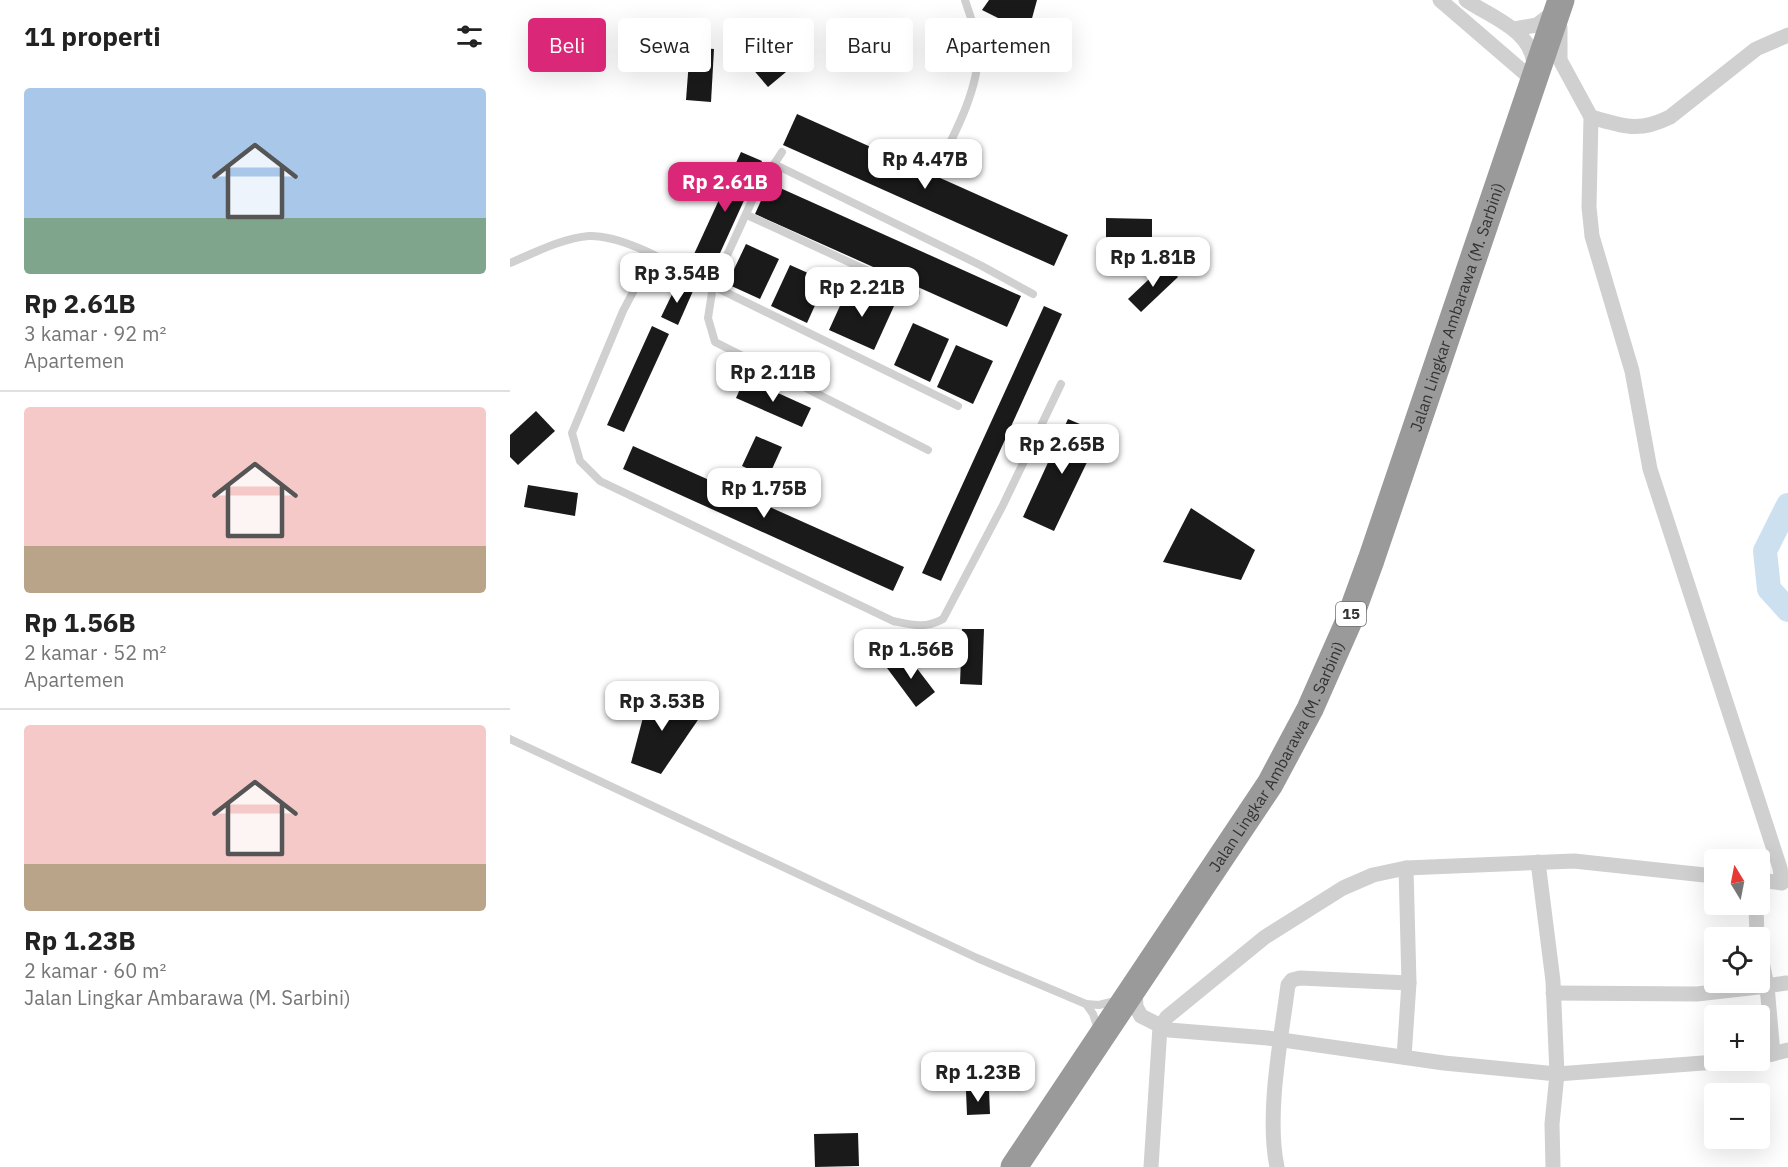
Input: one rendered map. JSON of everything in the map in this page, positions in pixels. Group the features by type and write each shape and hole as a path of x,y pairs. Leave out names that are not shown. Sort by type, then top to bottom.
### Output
{"highway":[{"name":"Jalan Lingkar Ambarawa (M. Sarbini)","path":"1014,1167 1102,1037 1135,999 1270,784 1315,699 1348,623 1371,560 1560,3"}],"street":[{"path":"1440,0 1534,81"},
{"path":"1466,0 1514,29 1530,50 1534,61 1534,81"},
{"path":"1514,29 1537,25 1560,3"},
{"path":"1560,3 1560,60 1591,117 1589,207 1592,236 1632,371 1650,469 1785,883 1770,881"},
{"path":"1591,117 1628,127 1641,128 1655,124 1670,117 1756,49 1781,38"},
{"path":"1534,81 1548,72 1571,77"},
{"path":"1151,1167 1160,1027 1167,1017 1265,938 1343,888 1373,875 1406,868 1538,862 1574,861 1704,875"},
{"path":"1538,862 1553,993 1557,1074 1552,1124 1553,1167"},
{"path":"1404,1057 1409,982 1406,868"},
{"path":"1277,1167 1273,1150 1274,1110 1288,985 1292,980 1409,982"},
{"path":"1770,985 1786,982"},
{"path":"1553,993 1704,992"},
{"path":"1768,993 1774,1054"},
{"path":"1135,999 1160,1027 1404,1057 1557,1074 1704,1063"}],"lane":[{"path":"936,171 955,134 975,75 978,50 965,0"},
{"path":"782,152 756,192 713,286 708,318 715,342 928,450"},
{"path":"774,164 980,265 1033,294"},
{"path":"747,215 916,293"},
{"path":"510,263 587,236 605,237 652,256 958,406"},
{"path":"652,256 623,311 572,434 580,461 600,481 893,621 920,627 931,626 942,619 1003,505 1061,384"},
{"path":"510,739 977,958 1086,1004 1135,999"},
{"path":"1086,1004 1096,1020 1102,1037"}],"building":[{"path":"989,0 1037,0 1032,18 998,18 982,10"},
{"path":"711,49 714,49 711,102 686,100 688,72 711,72"},
{"path":"755,72 786,72 768,87"},
{"path":"797,114 1068,235 1054,266 783,145"},
{"path":"741,152 762,161 710,275 689,265"},
{"path":"769,183 1021,296 1007,327 755,214"},
{"path":"1106,218 1152,219 1152,245 1106,245"},
{"path":"746,244 779,259 760,299 727,284"},
{"path":"1165,264 1178,277 1141,312 1128,299"},
{"path":"790,265 826,281 807,323 771,306"},
{"path":"677,284 693,291 678,325 661,317"},
{"path":"849,286 894,306 874,350 829,330"},
{"path":"1044,306 1062,314 941,581 922,573"},
{"path":"913,323 949,339 930,382 894,365"},
{"path":"652,326 669,334 624,432 607,425"},
{"path":"956,345 993,361 973,404 937,387"},
{"path":"745,378 811,408 802,427 736,398"},
{"path":"536,411 555,431 518,465 510,457 510,435"},
{"path":"1068,419 1101,433 1054,531 1023,517"},
{"path":"756,436 782,447 768,478 742,466"},
{"path":"633,446 904,567 893,591 623,469"},
{"path":"528,485 578,493 575,516 524,507"},
{"path":"1191,508 1255,550 1241,580 1163,562"},
{"path":"962,629 984,629 982,685 960,684"},
{"path":"906,654 935,692 916,707 887,668"},
{"path":"650,691 702,714 661,774 631,763"},
{"path":"989,1090 990,1114 967,1115 966,1091"},
{"path":"858,1133 859,1166 815,1167 814,1134"}],"waterway":[{"path":"1788,505 1765,551 1769,589 1788,610"}]}
